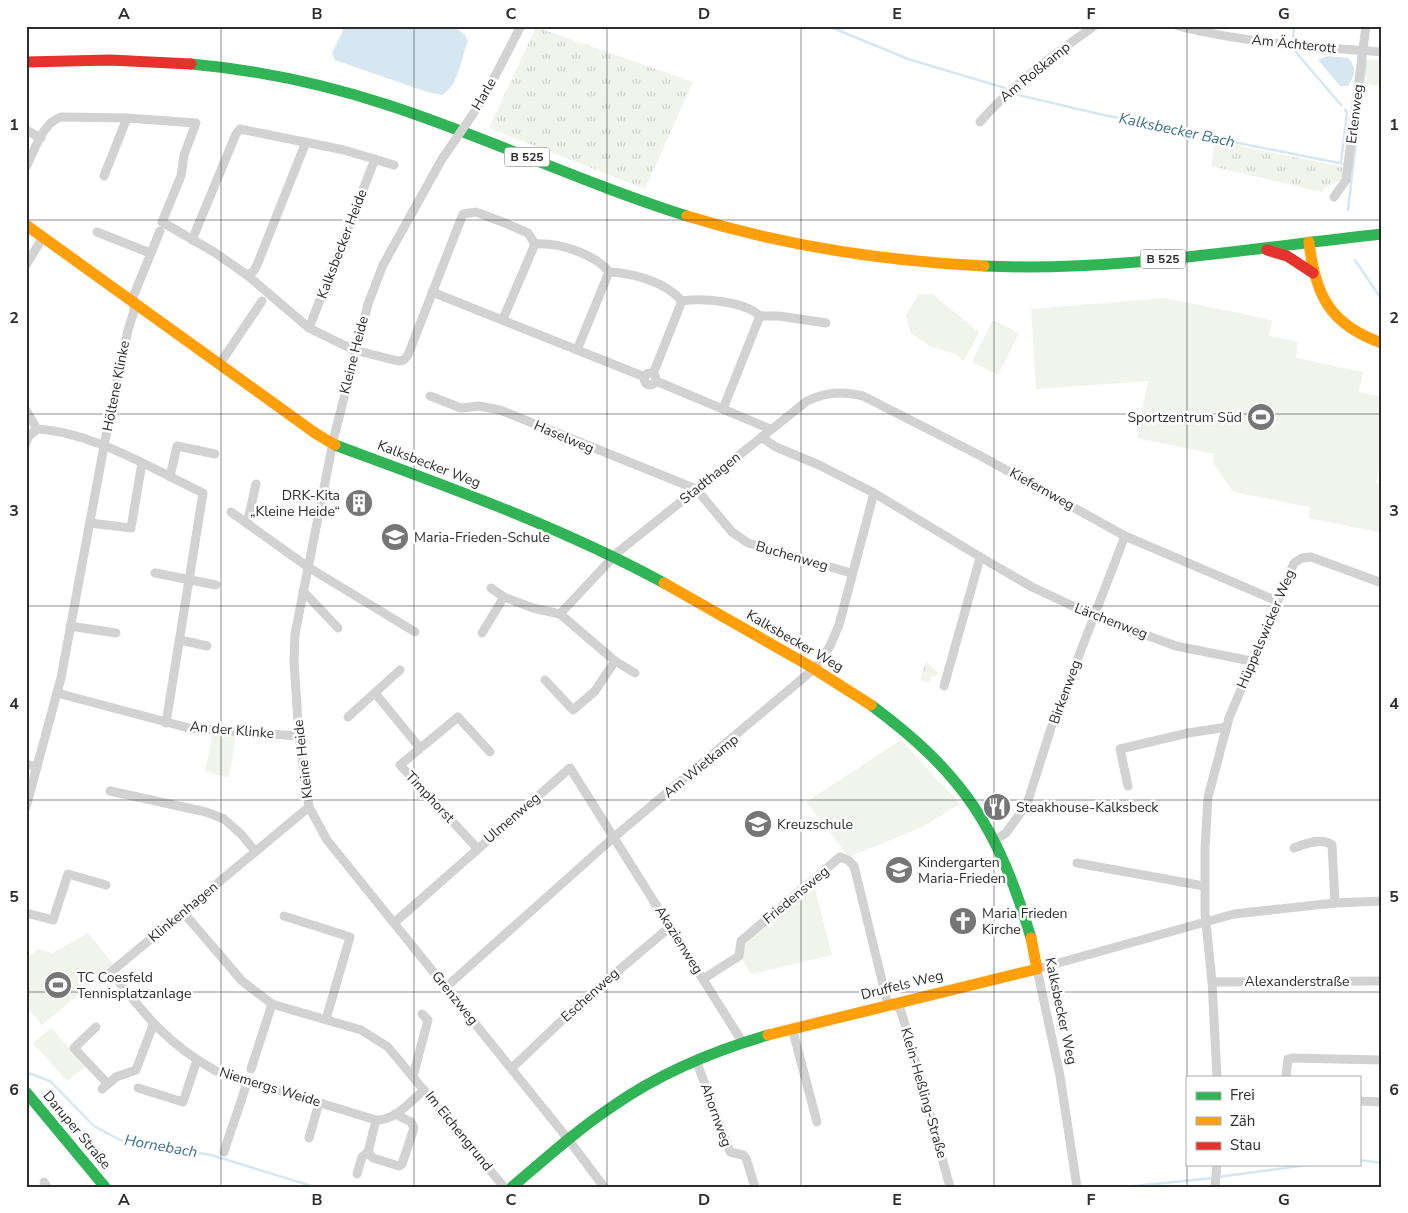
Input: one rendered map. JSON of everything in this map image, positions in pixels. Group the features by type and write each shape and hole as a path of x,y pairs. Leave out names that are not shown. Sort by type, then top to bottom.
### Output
{"street":[{"name":"Harle","path":"442,158 482,101 521,26"},
{"name":"Am Roßkamp","path":"980,122 1019,81 1094,26"},
{"name":"Am Ächterott","path":"1178,26 1204,33 1290,45 1382,52"},
{"name":"Erlenweg","path":"1334,197 1346,180 1366,26"},
{"name":"B 525","path":"26,62 133,59 183,62 272,75 316,84 447,125 660,208 726,228 865,255 971,266 1055,267 1149,261 1382,234"},
{"path":"26,167 52,120 61,117 127,118 196,123 184,155 181,176 162,222 214,252 247,274 309,328 354,350 398,361 404,360 463,214 476,212 505,223 528,233 535,244"},
{"path":"104,176 127,118"},
{"path":"192,240 236,134 240,129 306,142 394,165"},
{"path":"26,130 41,138"},
{"path":"247,274 252,272 257,265 306,142"},
{"name":"Kleine Heide","path":"309,808 299,736 294,662 294,634 303,590 354,350 368,304 383,265 442,158"},
{"name":"Kalksbecker Heide","path":"309,328 375,159"},
{"name":"Kalksbecker Weg","path":"26,225 333,444 508,510 613,557 815,668 879,710 923,748 971,800 995,840 1020,902 1037,969 1060,1076 1077,1186"},
{"path":"97,232 150,253"},
{"name":"Höltene Klinke","path":"26,807 57,693 104,446 128,330 134,311 133,297 160,232"},
{"path":"26,265 43,237"},
{"path":"1309,242 1313,273 1320,294 1334,315 1354,332 1382,343"},
{"path":"535,244 551,243 566,248 601,262 609,272"},
{"path":"503,319 535,244"},
{"path":"1256,248 1287,256 1313,273"},
{"path":"609,272 627,272 674,291 682,301"},
{"path":"577,350 609,272"},
{"path":"432,292 577,350 651,377 770,429"},
{"path":"682,301 699,298 753,310 760,316 779,316 826,323"},
{"path":"219,364 262,301"},
{"path":"651,377 682,301"},
{"path":"723,409 760,316"},
{"name":"Kiefernweg","path":"807,401 831,392 846,392 863,396 979,455 1125,536 1189,565 1277,601"},
{"name":"Haselweg","path":"430,396 461,408 478,406 500,410 696,489"},
{"name":"Stadthagen","path":"560,614 613,557 761,436 807,401"},
{"path":"26,410 37,429"},
{"path":"26,443 29,436 37,429 51,430 104,446 203,492 166,723"},
{"name":"Lärchenweg","path":"761,436 776,447 874,493 980,558 1032,587 1094,616 1176,646 1251,661"},
{"path":"170,477 177,446 215,454"},
{"path":"90,523 131,528 142,463"},
{"path":"247,524 256,484"},
{"name":"Buchenweg","path":"696,489 732,532 748,543 851,573"},
{"name":"Am Wietkamp","path":"446,987 613,838 815,668 830,646 839,625 851,573 874,493"},
{"path":"231,512 308,567 415,632"},
{"name":"Birkenweg","path":"995,840 1006,833 1027,804 1051,728 1125,536"},
{"name":"Hüppelswicker Weg","path":"1217,1076 1204,886 1208,797 1227,727 1251,661 1288,574 1297,560 1311,557 1382,583"},
{"path":"944,686 980,558"},
{"path":"155,573 216,585"},
{"path":"491,588 504,597 533,608 560,614 616,661 635,673"},
{"path":"303,590 338,628"},
{"path":"482,633 504,597"},
{"path":"70,626 116,633"},
{"path":"180,640 207,646"},
{"path":"545,680 574,710 595,690 616,661"},
{"path":"348,717 400,670"},
{"name":"An der Klinke","path":"57,693 166,723 205,729 299,736"},
{"name":"Timphorst","path":"375,693 420,748"},
{"name":"Timphorst","path":"477,848 400,765 458,717 490,752"},
{"path":"1128,786 1120,749 1188,733 1227,727"},
{"path":"26,764 37,767"},
{"name":"Ulmenweg","path":"394,923 570,768 613,838"},
{"path":"110,791 206,812 224,819 241,834 255,851"},
{"name":"Klinkenhagen","path":"111,972 309,808"},
{"name":"Grenzweg","path":"309,808 336,853 512,1068 604,1187"},
{"name":"Akazienweg","path":"613,838 671,926 743,1042"},
{"path":"1294,848 1307,842 1326,841 1332,845 1336,903"},
{"name":"Friedensweg","path":"703,980 739,956 741,941 840,857 848,860 854,866 887,1000 893,1003"},
{"path":"1077,863 1204,886"},
{"path":"26,913 53,920 68,874 106,885"},
{"name":"Druffels Weg","path":"512,1187 568,1139 628,1095 696,1060 743,1042 792,1028 1037,969 1205,920 1234,914 1336,903 1382,901"},
{"name":"Im Eichengrund","path":"183,912 242,981 272,1004 361,1030 388,1047 504,1187"},
{"path":"284,916 350,936 326,1019"},
{"name":"Eschenweg","path":"512,1068 579,1004 671,926"},
{"name":"Niemergs Weide","path":"111,972 153,1025 197,1060 216,1071 376,1120"},
{"name":"Alexanderstraße","path":"1212,982 1382,981"},
{"name":"Klein-Heßling-Straße","path":"893,1003 900,1009 904,1021 950,1187"},
{"path":"251,1069 272,1004"},
{"path":"413,1076 428,1020 422,1014"},
{"path":"96,1027 74,1048 104,1086 116,1077 136,1070 153,1025"},
{"path":"792,1028 817,1122"},
{"path":"1286,1076 1286,1064 1288,1059 1292,1058 1382,1060"},
{"path":"138,1088 183,1102 197,1060"},
{"name":"Ahornweg","path":"696,1060 730,1152 746,1158 755,1187"},
{"path":"224,1152 232,1125 238,1117 247,1081"},
{"path":"357,1174 362,1157 368,1152 376,1120 384,1120 395,1114 424,1090"},
{"name":"Daruper Straße","path":"27,1096 105,1187"},
{"path":"1360,1102 1382,1102"},
{"path":"309,1138 319,1103"},
{"path":"368,1152 373,1158 399,1166 402,1164 414,1128 411,1122 395,1114"},
{"path":"1216,1185 1217,1167"}],"green space":[{"path":"536,27 693,82 645,189 489,128"},
{"path":"1365,59 1382,60 1382,86 1367,84"},
{"path":"1215,141 1343,167 1342,180 1326,187 1322,192 1211,166"},
{"path":"919,294 932,294 979,332 964,361 956,354 931,347 910,332 906,315"},
{"name":"Sportzentrum Süd","path":"1165,298 1272,320 1269,336 1298,342 1296,358 1363,372 1359,392 1382,397 1382,455 1376,483 1382,484 1382,514 1378,532 1308,518 1310,507 1233,492 1213,463 1214,454 1137,438 1148,381 1036,389 1031,309"},
{"path":"993,320 1019,333 998,375 972,362"},
{"path":"926,661 938,673 936,677 931,676 929,683 920,680"},
{"path":"213,732 236,734 229,778 205,771"},
{"path":"901,740 960,804 920,828 849,857 806,802"},
{"path":"813,881 832,955 751,974 740,956 741,942"},
{"name":"TC Coesfeld Tennisplatzanlage","path":"88,933 114,965 42,1025 26,1006 26,958 38,949 52,953"},
{"path":"51,1028 86,1066 67,1081 33,1043"}],"shaded area":[{"path":"345,26 454,26 465,35 468,41 453,85 442,95 427,92 335,60 332,53"},
{"path":"1327,56 1348,58 1351,61 1354,71 1348,86 1340,86 1318,60"}],"waterway":[{"name":"Kalksbecker Bach","path":"828,26 908,59 1005,88"},
{"path":"1293,40 1294,26"},
{"path":"1295,51 1341,105"},
{"path":"1352,175 1366,62"},
{"name":"Kalksbecker Bach","path":"1014,94 1099,114 1344,164"},
{"path":"1341,162 1347,113 1345,110"},
{"path":"1348,210 1352,175"},
{"path":"1355,260 1382,300"},
{"name":"Hornebach","path":"26,1072 50,1081 94,1126 120,1140 211,1155 315,1187"},
{"name":"Hornebach","path":"1360,1160 1382,1163"},
{"name":"Hornebach","path":"1218,1177 1301,1166"},
{"name":"Hornebach","path":"1125,1187 1213,1178"}],"traffic: fast":[{"path":"191,64 266,74 364,97 426,118 611,190 687,216"},
{"path":"984,266 1084,266 1134,262 1183,258 1382,234"},
{"path":"335,445 543,525 624,562 664,583"},
{"path":"871,705 931,755 974,806 1005,865 1031,938"},
{"path":"512,1187 600,1115 649,1083 707,1056 768,1035"},
{"path":"26,1092 105,1187"}],"traffic: slow":[{"path":"687,216 723,227 797,244 871,256 984,266"},
{"path":"26,225 315,433 335,445"},
{"path":"1309,242 1316,278 1328,306 1350,327 1364,336 1382,343"},
{"path":"664,583 808,665 871,705"},
{"path":"768,1035 1037,969 1031,938"}],"traffic: jam":[{"path":"26,62 110,60 191,64"},
{"path":"1267,250 1287,256 1313,273"}],"place":[{"name":"Sportzentrum Süd","path":"1261,417"},
{"name":"DRK-Kita „Kleine Heide“","path":"359,503"},
{"name":"Maria-Frieden-Schule","path":"395,537"},
{"name":"Steakhouse-Kalksbeck","path":"997,807"},
{"name":"Kreuzschule","path":"758,824"},
{"name":"Kindergarten Maria-Frieden","path":"899,870"},
{"name":"Maria Frieden Kirche","path":"963,921"},
{"name":"TC Coesfeld Tennisplatzanlage","path":"58,985"}]}
